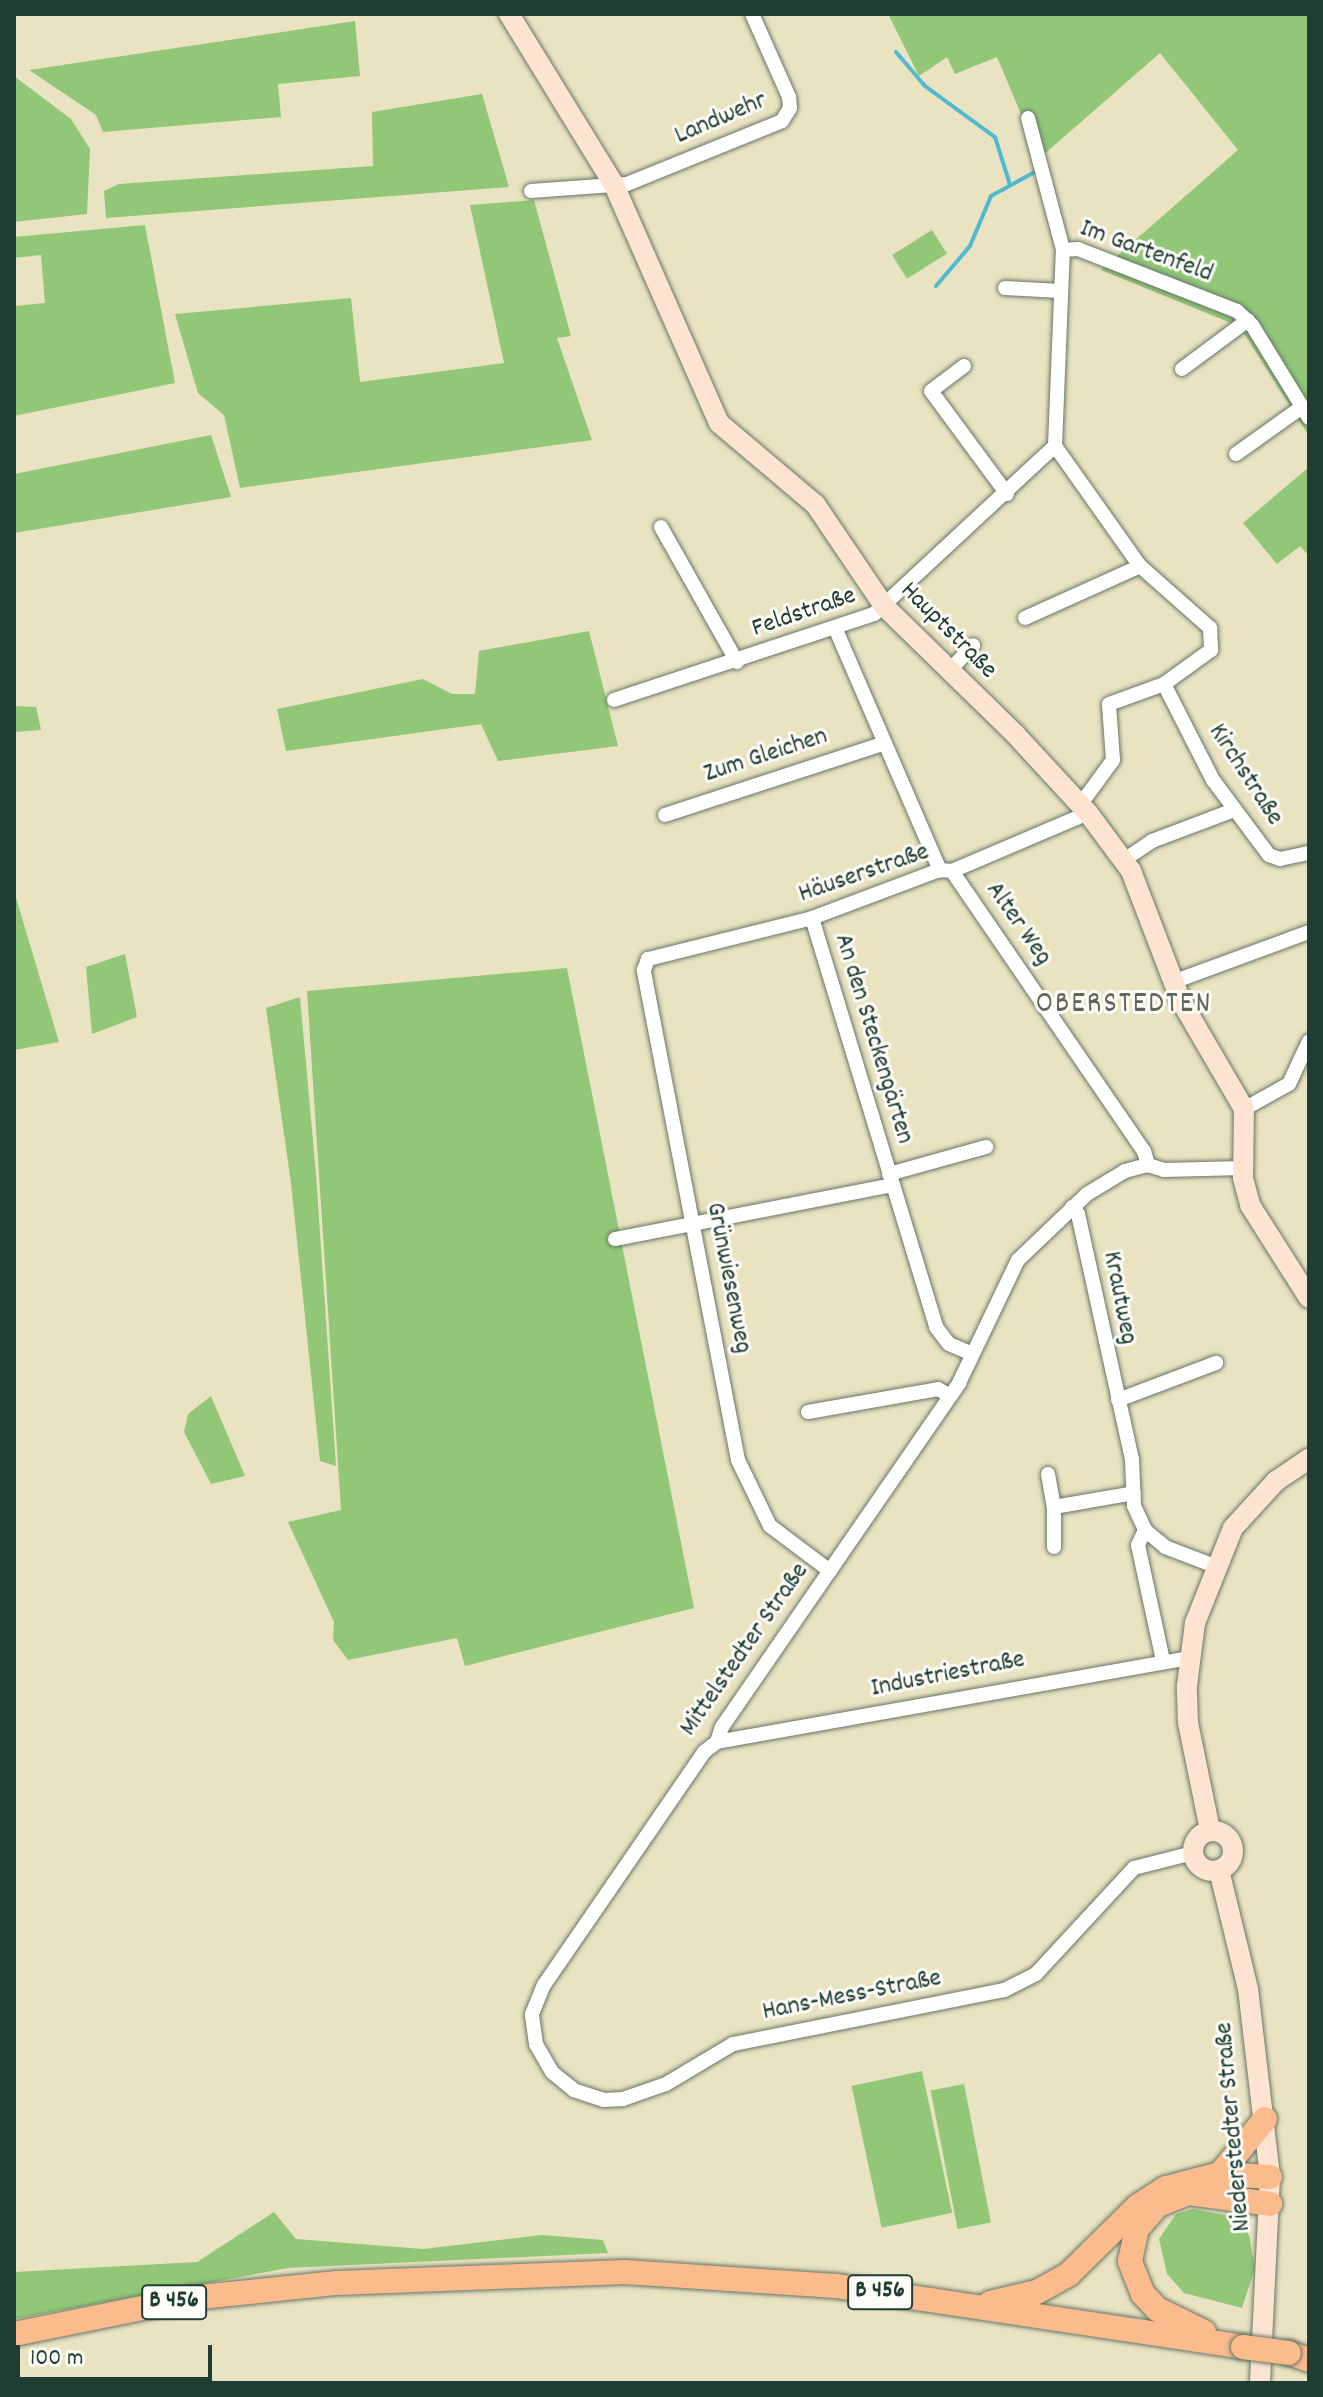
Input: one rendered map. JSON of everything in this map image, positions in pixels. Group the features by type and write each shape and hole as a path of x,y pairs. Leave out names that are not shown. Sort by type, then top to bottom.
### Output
{"main road":[{"path":"1220,2174 1265,2119"},
{"path":"980,2305 1037,2292 1091,2256 1151,2196 1220,2174 1270,2177"},
{"path":"1243,2347 1157,2309 1134,2278 1132,2244 1145,2216 1188,2193 1270,2204"},
{"name":"B 456","path":"14,2334 191,2298 392,2278 625,2272 781,2281 980,2305 1302,2356"}],"street":[{"name":"Hauptstraße","path":"509,14 614,185 714,415 815,504 884,606 1084,809 1124,860 1173,982 1244,1109"},
{"name":"Landwehr","path":"614,185 723,146 787,116 789,97 752,14"},
{"name":"Im Gartenfeld","path":"1028,118 1063,250 1078,249 1248,320"},
{"path":"531,191 614,185"},
{"path":"1063,250 1055,446 1140,566 1210,628 1211,650 1164,684 1109,704 1113,760 1084,809"},
{"path":"1005,288 1060,291"},
{"path":"1182,369 1248,320 1305,412 1236,454"},
{"path":"964,366 931,391 1007,494"},
{"name":"Feldstraße","path":"614,700 836,630 884,606 1055,446"},
{"name":"Feldstraße","path":"661,527 737,662"},
{"path":"1025,618 1140,566"},
{"name":"Alter Weg","path":"836,630 882,744 946,870 1128,1127 1148,1165"},
{"path":"950,670 973,645"},
{"name":"Kirchstraße","path":"1164,684 1201,760 1269,855 1280,859 1309,853"},
{"name":"Zum Gleichen","path":"665,815 882,744"},
{"name":"Häuserstraße","path":"648,959 812,918 946,870 1084,809"},
{"path":"1124,860 1152,841 1234,810"},
{"name":"An den Steckengärten","path":"812,918 936,1327 949,1344 972,1354"},
{"path":"1173,982 1309,932"},
{"name":"Grünwiesenweg","path":"648,959 644,970 738,1460 770,1526 830,1571"},
{"path":"1309,1041 1295,1073 1284,1088 1244,1109 1243,1168 1256,1218 1309,1298"},
{"name":"An den Steckengärten","path":"891,1180 986,1147"},
{"name":"Mittelstedter Straße","path":"532,2014 544,1985 646,1832 704,1752 717,1742 722,1727 950,1396 1018,1260 1072,1207 1113,1177 1148,1165 1164,1170 1243,1168"},
{"path":"615,1239 891,1180"},
{"name":"Krautweg","path":"1072,1207 1078,1214 1118,1400 1135,1513 1145,1530 1138,1545 1163,1661"},
{"path":"1118,1400 1216,1363"},
{"path":"808,1412 938,1389 950,1396"},
{"name":"Niederstedter Straße","path":"1260,2383 1270,2204 1265,2119 1248,1989 1219,1870 1230,1862 1233,1849 1228,1837 1210,1830 1192,1758 1189,1658 1195,1623 1242,1516 1276,1481 1288,1478 1309,1459"},
{"path":"1048,1474 1054,1507 1054,1547"},
{"path":"1054,1507 1134,1493"},
{"path":"1145,1530 1165,1547 1217,1567"},
{"name":"Industriestraße","path":"717,1742 1189,1658"},
{"path":"1210,1830 1197,1838 1193,1853 1202,1868 1219,1870"},
{"name":"Hans-Mess-Straße","path":"532,2014 544,2060 574,2090 604,2100 643,2095 733,2044 1013,1988 1036,1974 1125,1874 1143,1863 1193,1853"}],"green space":[{"path":"888,14 1309,14 1309,436 1244,333 1231,323 1101,270 1238,150 1160,53 1034,163 1031,138 997,57 955,74 947,57 919,76"},
{"path":"355,21 360,76 278,84 281,117 103,132 96,115 29,70"},
{"path":"14,76 71,119 90,149 87,214 14,222"},
{"path":"482,94 509,187 106,218 104,191 119,184 373,166 372,112"},
{"path":"534,200 571,336 557,338 592,440 240,488 224,415 198,393 175,314 351,298 360,382 504,363 470,205"},
{"path":"145,225 175,383 14,416 14,306 45,303 41,255 14,258 14,237"},
{"path":"932,230 947,254 907,279 892,255"},
{"path":"211,435 231,497 14,533 14,474"},
{"path":"1309,467 1309,556 1300,546 1277,564 1243,523"},
{"path":"589,631 618,746 498,761 481,724 286,751 277,709 423,679 452,694 475,694 479,651"},
{"path":"14,706 36,707 41,730 14,732"},
{"path":"14,891 59,1042 14,1050"},
{"path":"125,954 137,1017 92,1034 86,967"},
{"path":"567,968 694,1608 465,1666 457,1638 348,1660 333,1640 334,1622 288,1522 341,1510 307,991"},
{"path":"300,997 316,1174 336,1466 320,1461 291,1183 266,1008"},
{"path":"211,1396 245,1476 211,1484 184,1432 188,1414"},
{"path":"922,2071 952,2213 882,2228 852,2086"},
{"path":"964,2084 991,2222 958,2229 931,2090"},
{"path":"1193,2209 1236,2217 1249,2235 1255,2268 1242,2308 1184,2293 1167,2274 1159,2239 1176,2214"},
{"path":"274,2212 296,2239 423,2249 542,2235 603,2240 608,2253 288,2268 14,2319 14,2272 197,2262"}],"waterway":[{"path":"896,52 925,86 995,137 1010,185"},
{"path":"936,286 970,246 991,196 1035,172"}],"district":[{"name":"OBERSTEDTEN","path":"1124,1006"}]}
